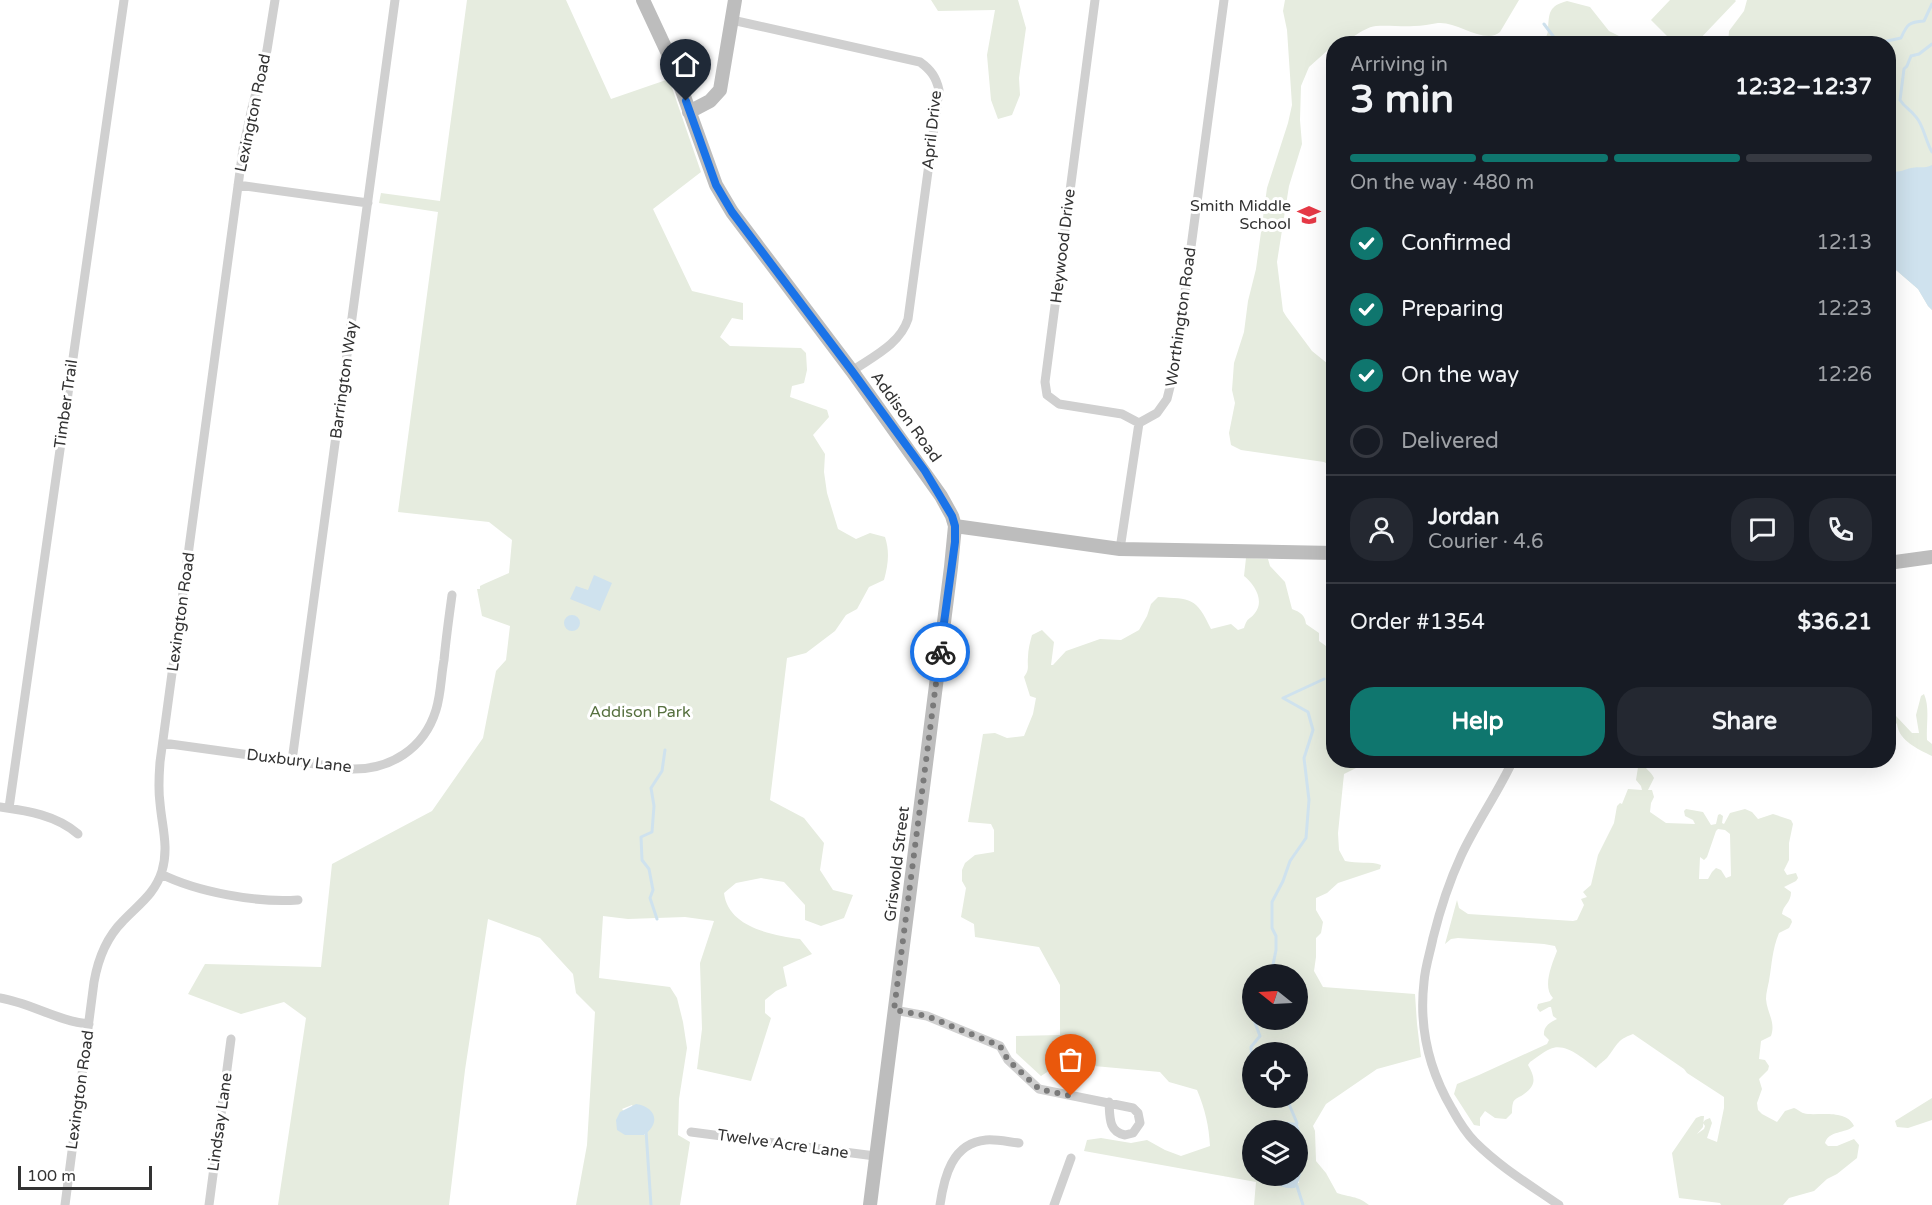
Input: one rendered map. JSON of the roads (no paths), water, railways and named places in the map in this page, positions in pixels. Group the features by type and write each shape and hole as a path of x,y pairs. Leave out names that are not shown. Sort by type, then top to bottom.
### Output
{"main road":[{"name":"Addison Road","path":"643,0 671,60 716,185 732,212 930,479 948,508 955,526"},
{"path":"689,111 710,102 720,90 735,0"},
{"path":"955,526 1120,549 1326,553"},
{"name":"Griswold Street","path":"870,1205 955,526"},
{"path":"1896,562 1932,557"}],"street":[{"name":"Timber Trail","path":"4,808 124,0"},
{"name":"Lexington Road","path":"65,1205 96,971 103,950 121,922 150,895 161,874 166,844 159,788 163,743 238,185 247,128 267,50 274,0"},
{"name":"Barrington Way","path":"292,761 395,0"},
{"name":"Heywood Drive","path":"1095,0 1045,382 1047,395 1059,404 1122,414 1139,423"},
{"name":"Worthington Road","path":"1139,423 1157,413 1167,399 1175,367 1224,0"},
{"name":"April Drive","path":"732,20 920,62 930,69 936,79 939,90 905,329 897,340 852,371"},
{"path":"238,185 368,203"},
{"path":"1120,549 1139,423"},
{"name":"Duxbury Lane","path":"163,743 351,769 370,768 395,760 416,744 432,721 438,703 452,595"},
{"path":"1508,768 1470,836 1438,917 1424,982 1425,1042 1445,1097 1473,1141 1499,1164 1558,1205"},
{"path":"4,808 49,817 66,824 78,834"},
{"path":"161,874 183,884 210,891 273,900 298,900"},
{"path":"0,998 18,1001 63,1019 89,1024"},
{"path":"894,1010 927,1016 1000,1046 1008,1060 1039,1089 1109,1102"},
{"name":"Lindsay Lane","path":"209,1205 231,1039"},
{"name":"Twelve Acre Lane","path":"691,1132 875,1156"},
{"path":"940,1205 950,1164 960,1151 974,1143 986,1140 1019,1143"},
{"path":"1054,1205 1071,1158"}],"water":[{"path":"1932,165 1932,310 1918,289 1896,270 1896,172 1914,167"},
{"path":"594,575 612,583 600,611 570,599 576,586 588,590"},
{"path":"569,615 575,615 580,623 578,629 569,631 564,626 564,620"},
{"path":"636,1104 652,1112 653,1126 644,1135 625,1135 617,1130 616,1120 620,1112"},
{"path":"1281,1186 1296,1186 1295,1188"}],"waterway":[{"path":"1896,39 1901,38 1909,25 1924,21 1932,4"},
{"path":"1544,24 1553,36"},
{"path":"1932,44 1919,54 1911,56 1904,69 1900,100 1918,120 1932,152"},
{"path":"1273,964 1276,936 1272,928 1272,902 1290,861 1306,838 1309,800 1304,758 1313,730 1308,712 1283,698 1324,679"},
{"path":"657,919 650,898 653,890 649,869 642,860 641,837 652,832 654,806 651,788 662,771 665,750"},
{"path":"1255,1042 1260,1036 1258,1030"},
{"path":"1291,1108 1296,1120"},
{"path":"646,1131 651,1205"},
{"path":"1297,1186 1303,1205"}],"place":[{"name":"Smith Middle School","path":"1309,215"}],"park label":[{"name":"Addison Park","path":"640,712"}]}
